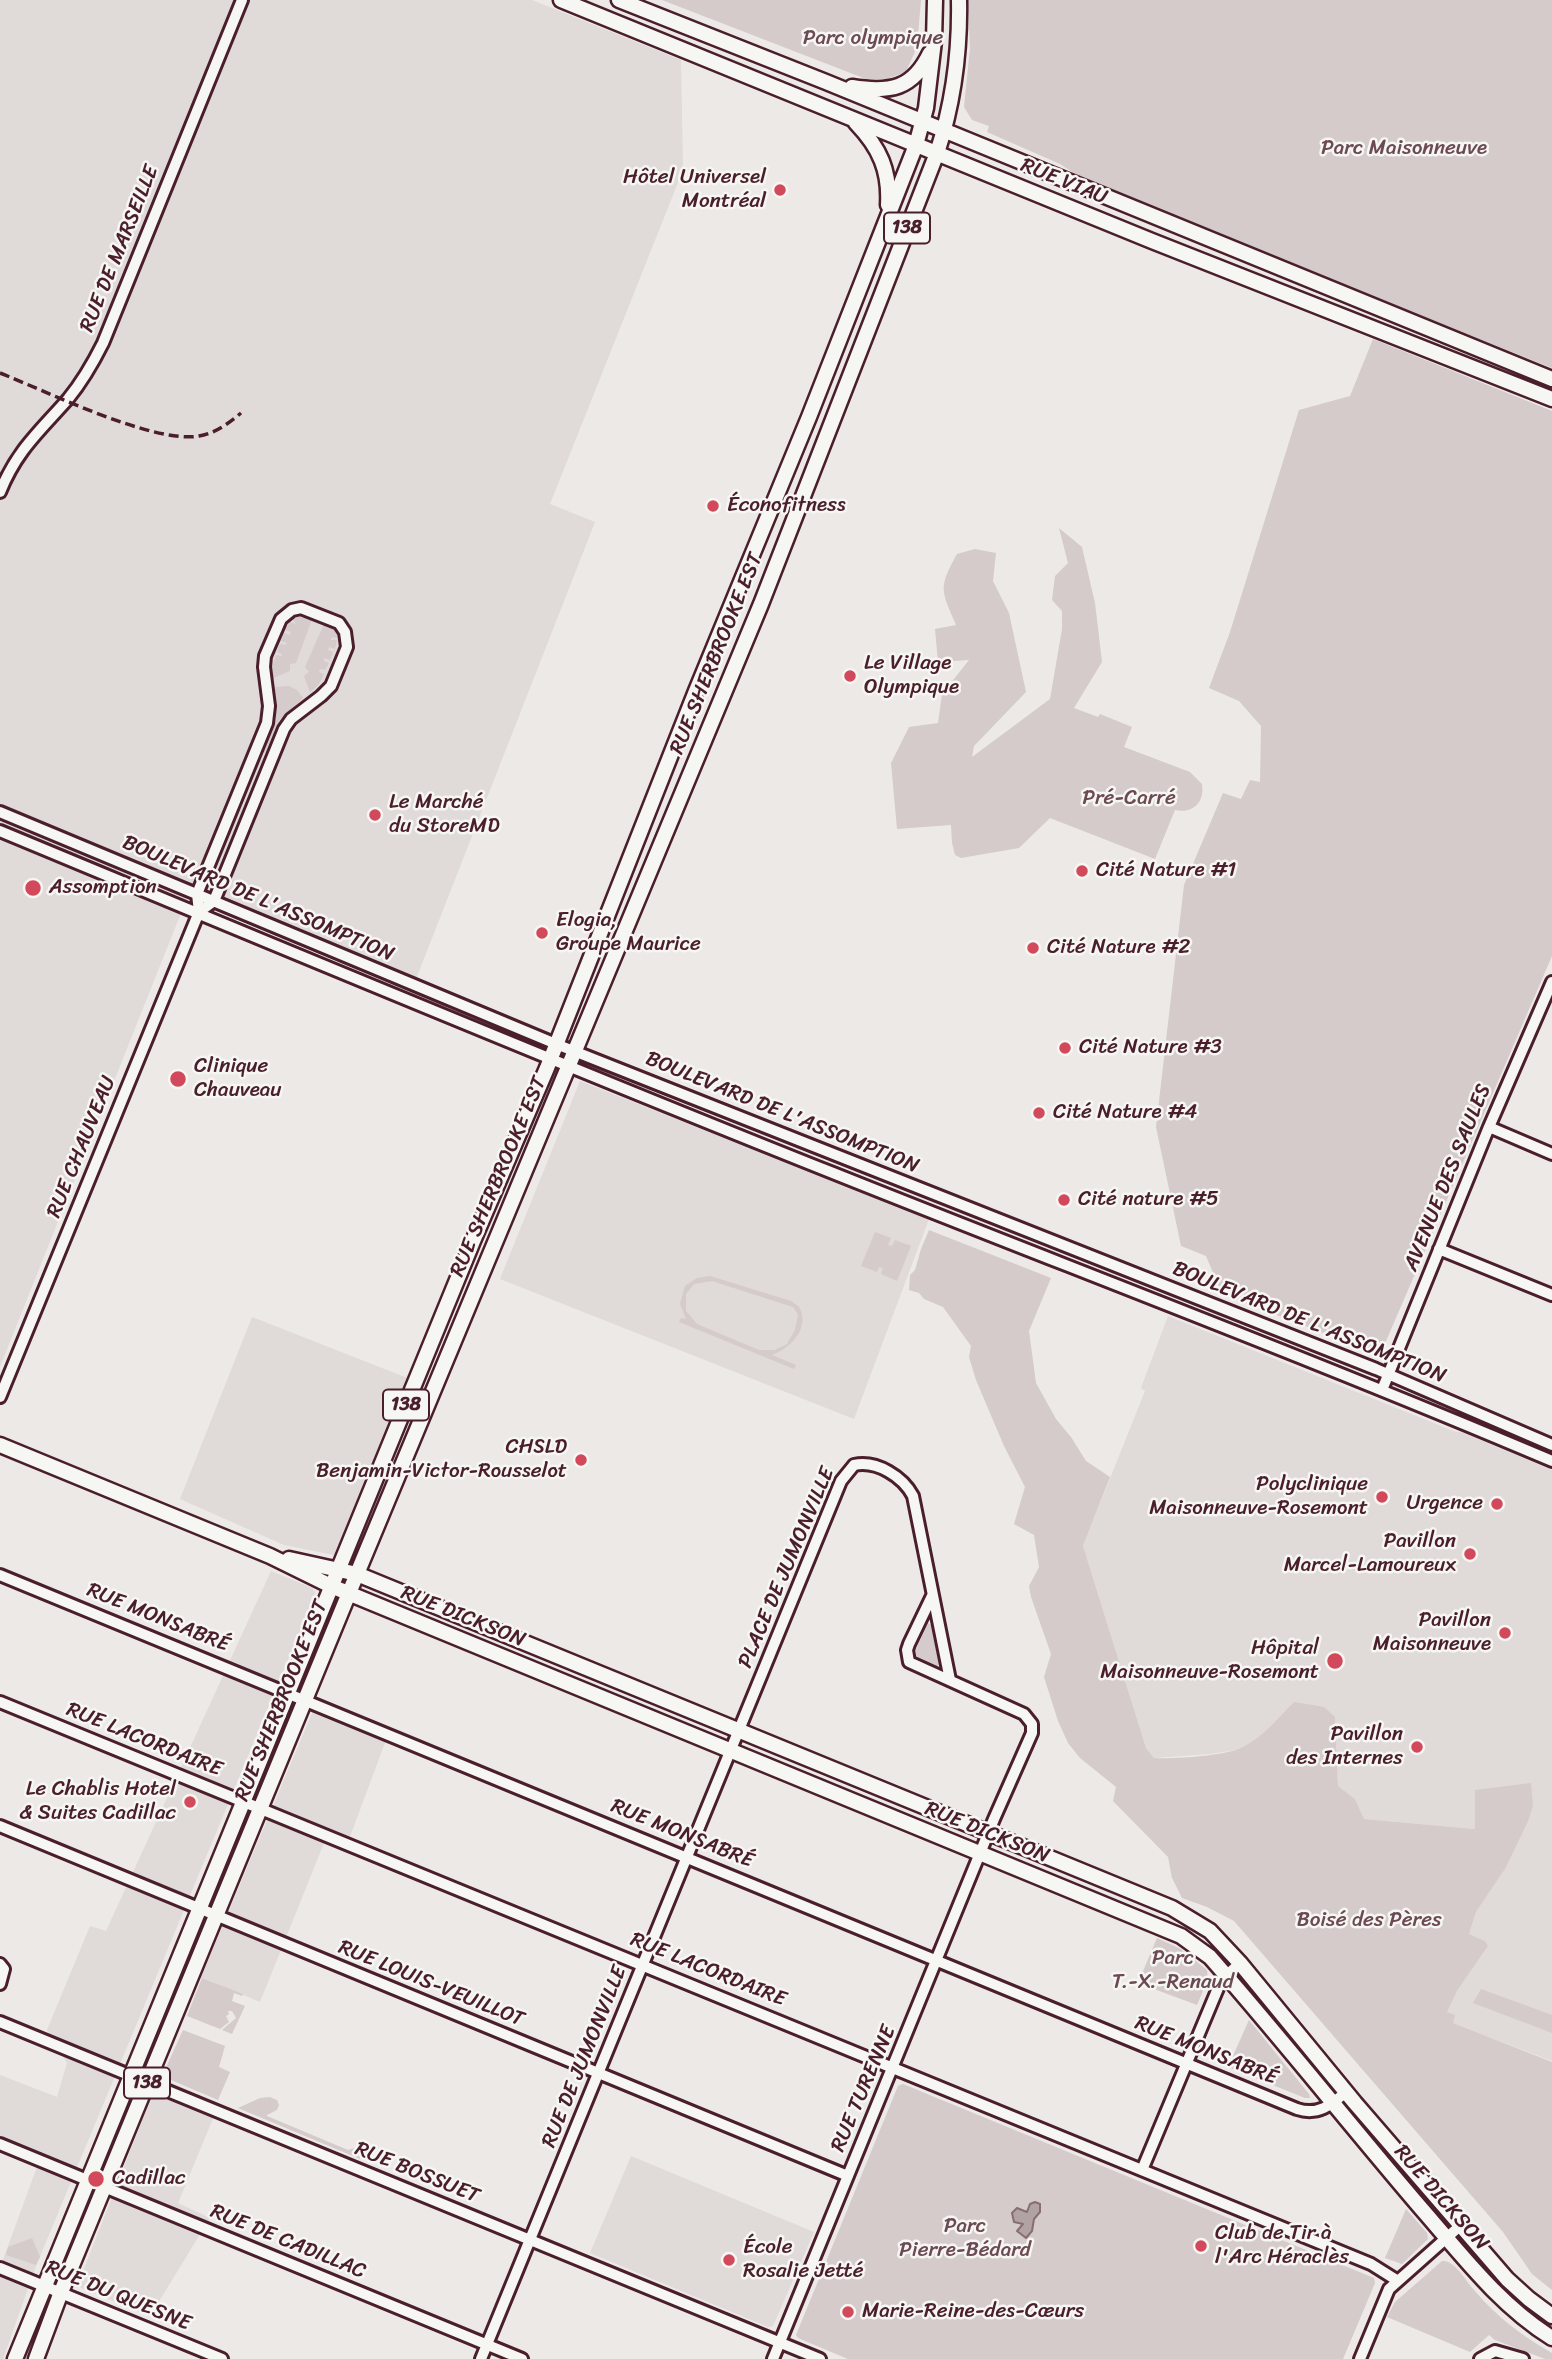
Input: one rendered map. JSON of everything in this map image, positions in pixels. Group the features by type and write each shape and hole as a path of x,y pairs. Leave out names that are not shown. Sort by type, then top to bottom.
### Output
{"main road":[{"name":"RUE VIAU","path":"561,0 1152,242 1552,400"},
{"name":"RUE VIAU","path":"619,0 1552,379"},
{"name":"RUE SHERBROOKE EST","path":"15,2359 86,2179 131,2076 550,1059 916,145 924,122 934,41 935,0"},
{"name":"RUE SHERBROOKE EST","path":"36,2359 61,2292 349,1593 761,604 937,153 944,130 956,59 959,0"},
{"path":"825,82 872,90 900,86 918,73 934,41"},
{"path":"850,117 869,137 884,162 888,178 887,216"},
{"path":"809,417 831,425"},
{"name":"RUE DICKSON","path":"0,1446 270,1556 331,1586 1181,1936 1210,1957 1333,2104 1516,2314 1552,2338"},
{"name":"RUE DICKSON","path":"270,1556 357,1574 1172,1908 1210,1931 1240,1963 1346,2092 1507,2279 1552,2316"}],"street":[{"name":"RUE DE MARSEILLE","path":"0,492 11,468 29,442 67,400 99,350 242,0"},
{"name":"RUE CHAUVEAU","path":"0,1397 199,912 198,894 267,723 269,706 264,662 279,622 288,612 301,608 335,620 342,627 347,642 331,686 291,719 284,729 214,901"},
{"name":"BOULEVARD DE L'ASSOMPTION","path":"0,812 556,1044 1388,1375 1552,1444"},
{"name":"BOULEVARD DE L'ASSOMPTION","path":"0,831 550,1059 1134,1294 1382,1390 1552,1461"},
{"path":"199,912 214,901"},
{"name":"AVENUE DES SAULES","path":"1382,1390 1552,982"},
{"path":"490,1034 495,1019"},
{"path":"1489,1128 1552,1154"},
{"path":"1439,1249 1552,1295"},
{"name":"PLACE DE JUMONVILLE","path":"739,1731 841,1481 853,1466 867,1464 891,1474 907,1484 913,1496 950,1680"},
{"name":"RUE MONSABRÉ","path":"0,1575 1301,2110 1317,2111 1333,2104"},
{"path":"932,1596 909,1644 907,1657 914,1666 1024,1714 1032,1724 1032,1733 989,1833"},
{"name":"RUE LACORDAIRE","path":"0,1702 1371,2264 1398,2281"},
{"name":"RUE DE JUMONVILLE","path":"481,2359 739,1731"},
{"name":"RUE LOUIS-VEUILLOT","path":"0,1826 848,2176"},
{"name":"RUE TURENNE","path":"773,2359 989,1833"},
{"path":"1142,2170 1225,1975 1240,1963"},
{"path":"0,1964 4,1971 0,1984"},
{"name":"RUE BOSSUET","path":"0,2022 820,2359"},
{"path":"1333,2104 1346,2092"},
{"name":"RUE DE CADILLAC","path":"0,2144 522,2359"},
{"path":"1360,2359 1387,2294 1461,2225"},
{"name":"RUE DU QUESNE","path":"0,2268 222,2359"},
{"path":"1480,2359 1495,2351 1523,2359"}],"shaded area":[{"path":"0,0 532,0 681,60 683,170 550,504 595,522 416,979 193,883 0,1367"},
{"path":"580,1081 929,1219 854,1419 500,1279"},
{"name":"Hôpital Maisonneuve-Rosemont","path":"1168,1316 1552,1470 1552,2061 1452,2023 1447,2012 1457,1991 1488,1946 1485,1941 1469,1934 1476,1912 1505,1869 1476,1829 1364,1819 1355,1799 1338,1786 1335,1717 1253,1742 1242,1749 1154,1758 1146,1748 1083,1546 1145,1391 1141,1388"},
{"path":"252,1317 410,1379 334,1555 284,1545 180,1499"},
{"path":"271,1571 312,1588 314,1597 36,2266 3,2359 0,2359 0,2268 41,2156 0,2139 0,2075 57,2097 67,2063 47,2030 90,1926 106,1931"},
{"path":"313,1711 386,1740 345,1850 324,1843 260,2002 201,1977"},
{"path":"159,2077 219,2104 178,2203 210,2218 150,2316 81,2288 78,2284"},
{"name":"École Rosalie Jetté","path":"631,2156 814,2232 773,2326 768,2327 590,2253"},
{"path":"1030,2204 1040,2204 1040,2212 1026,2238 1017,2231 1023,2224 1014,2222 1012,2213 1017,2208 1027,2212"}],"green space":[{"name":"Parc olympique","path":"662,0 921,0 917,47 906,72 887,79 866,79"},
{"name":"Parc Maisonneuve","path":"968,0 1552,0 1552,368 1089,183 1060,164 987,132 989,126 972,120 964,107 970,48"},
{"path":"1373,339 1552,411 1552,956 1380,1355 1222,1294 1206,1256 1181,1246 1156,1127 1184,885 1223,793 1241,799 1250,780 1260,782 1261,726 1239,701 1209,688 1230,632 1299,410 1350,396"},
{"name":"Pré-Carré","path":"1059,528 1082,547 1095,603 1102,662 1074,708 1098,717 1100,714 1132,727 1124,747 1190,772 1202,784 1202,796 1196,805 1187,810 1175,810 1155,859 1050,818 1019,848 961,858 955,855 951,825 897,829 891,763 909,727 938,723 942,694 969,660 938,662 935,629 956,625 947,604 944,582 957,554 975,549 996,553 993,581 1009,613 1026,692 974,746 972,757 1050,699 1062,629 1062,611 1052,600 1055,576 1068,563"},
{"path":"297,616 312,619 296,663 290,664 290,671 273,678 272,667 276,655 282,656 277,652 280,644 287,643 281,641 284,633 290,635 291,632 285,630 290,622 296,624 292,618"},
{"path":"324,624 335,630 338,637 331,638 337,640 335,649 329,647 328,650 333,652 330,660 324,658 324,661 329,663 325,670 320,669 323,677 310,692 304,676 309,672 305,667"},
{"path":"289,686 297,690 303,698 280,719 265,753 263,752 276,719 275,687"},
{"name":"Boisé des Pères","path":"929,1230 1051,1278 1029,1331 1036,1383 1056,1419 1086,1461 1110,1477 1083,1546 1146,1748 1154,1758 1201,1756 1238,1749 1259,1737 1294,1702 1324,1707 1335,1717 1338,1786 1355,1799 1364,1819 1475,1829 1475,1790 1531,1783 1533,1806 1528,1821 1505,1869 1476,1912 1469,1934 1485,1941 1488,1946 1457,1991 1447,2012 1455,2015 1453,2023 1552,2062 1552,2290 1532,2274 1503,2232 1234,1921 1182,1898 1172,1878 1168,1857 1113,1801 1116,1787 1080,1758 1068,1743 1044,1677 1051,1654 1029,1586 1039,1567 1034,1535 1014,1524 1025,1487 976,1380 969,1357 971,1346 943,1307 909,1290 910,1275 915,1270"},
{"path":"875,1232 891,1238 888,1245 892,1246 895,1240 911,1246 897,1281 881,1274 883,1268 879,1267 877,1272 861,1266"},
{"path":"710,1276 791,1301 799,1307 802,1322 797,1336 786,1348 772,1355 796,1365 794,1369 679,1322 681,1318 686,1319 680,1304 685,1286 697,1278","holes":["712,1281 793,1307 798,1314 795,1330 787,1344 775,1350 759,1350 697,1324 686,1311 686,1294 694,1284"]},
{"path":"928,1623 931,1625 939,1664 937,1667 918,1659 914,1654"},
{"name":"Parc T.-X.-Renaud","path":"1157,1938 1181,1949 1207,1970 1208,1979 1197,2005 1138,1983"},
{"path":"202,1978 243,1994 234,1993 232,2001 245,2006 232,2034 222,2030 236,2018 232,2011 228,2011 226,2016 229,2022 220,2029 187,2016"},
{"path":"1481,1989 1552,2015 1552,2033 1473,2003"},
{"path":"1249,2020 1309,2094 1310,2098 1228,2067"},
{"path":"183,2030 225,2046 219,2067 230,2072 218,2100 164,2077"},
{"name":"Parc Pierre-Bédard","path":"903,2084 1374,2278 1375,2283 1343,2359 848,2359 798,2338 796,2335 898,2086"},
{"path":"270,2097 277,2100 279,2105 277,2110 267,2116 348,2150 361,2146 363,2151 360,2159 238,2108 260,2098"},
{"path":"1406,2209 1427,2233 1428,2239 1402,2264 1385,2258"},
{"path":"32,2238 40,2257 36,2265 6,2255 8,2247"},
{"path":"1442,2261 1455,2267 1482,2299 1510,2325 1552,2353 1552,2359 1545,2359 1495,2340 1489,2335 1470,2352 1387,2317 1395,2302"}],"railway":[{"path":"0,373 128,424 179,436 211,433 241,413"}],"place":[{"name":"Hôtel Universel Montréal","path":"780,190"},
{"name":"Éconofitness","path":"713,506"},
{"name":"Le Village Olympique","path":"850,676"},
{"name":"Le Marché du StoreMD","path":"375,815"},
{"name":"Cité Nature #1","path":"1082,871"},
{"name":"Assomption","path":"33,888"},
{"name":"Elogia, Groupe Maurice","path":"542,933"},
{"name":"Cité Nature #2","path":"1033,948"},
{"name":"Cité Nature #3","path":"1065,1048"},
{"name":"Clinique Chauveau","path":"178,1079"},
{"name":"Cité Nature #4","path":"1039,1113"},
{"name":"Cité nature #5","path":"1064,1200"},
{"name":"CHSLD Benjamin-Victor-Rousselot","path":"581,1460"},
{"name":"Polyclinique Maisonneuve-Rosemont","path":"1382,1497"},
{"name":"Urgence","path":"1497,1504"},
{"name":"Pavillon Marcel-Lamoureux","path":"1470,1554"},
{"name":"Pavillon Maisonneuve","path":"1505,1633"},
{"name":"Hôpital Maisonneuve-Rosemont","path":"1335,1661"},
{"name":"Pavillon des Internes","path":"1417,1747"},
{"name":"Le Chablis Hotel & Suites Cadillac","path":"190,1802"},
{"name":"Cadillac","path":"96,2179"},
{"name":"Club de Tir à l'Arc Héraclès","path":"1201,2246"},
{"name":"École Rosalie Jetté","path":"729,2260"},
{"name":"Marie-Reine-des-Cœurs","path":"848,2312"}]}
